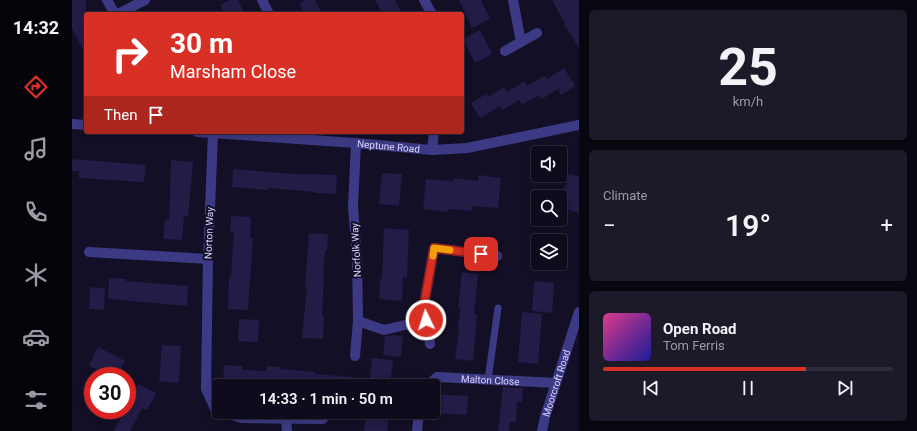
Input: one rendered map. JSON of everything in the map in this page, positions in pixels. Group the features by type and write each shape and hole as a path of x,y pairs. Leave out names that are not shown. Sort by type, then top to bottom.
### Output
{"street":[{"path":"107,0 115,12"},
{"path":"120,12 145,0"},
{"path":"262,0 268,12"},
{"path":"424,0 431,12"},
{"path":"512,0 521,42"},
{"path":"505,51 537,33"},
{"path":"72,124 84,125"},
{"name":"Neptune Road","path":"248,134 284,135 432,150 474,147 579,124"},
{"name":"Norton Way","path":"212,402 206,389 206,332 213,134"},
{"path":"432,150 434,134"},
{"name":"Norfolk Way","path":"355,356 358,321 357,257 353,207 356,143"},
{"path":"430,344 424,305 434,248 497,256"},
{"path":"89,252 208,259"},
{"name":"Moorcroft Road","path":"542,431 545,417 579,312"},
{"path":"358,321 384,330 426,320"},
{"name":"Malton Close","path":"435,379 437,377 556,383"},
{"path":"286,419 287,431"},
{"path":"417,431 418,419"}],"lane":[{"path":"488,380 498,308"}],"building":[{"path":"72,0 86,0 86,12 84,12 84,51 72,29"},
{"path":"230,0 238,0 244,12 224,12 220,5"},
{"path":"306,0 315,0 322,12 303,12 299,4"},
{"path":"375,0 395,0 402,12 382,12"},
{"path":"459,0 481,0 490,19 472,28"},
{"path":"552,0 579,0 579,48 564,24"},
{"path":"480,30 492,54 475,63 464,38"},
{"path":"564,68 575,86 561,95 558,89 542,99 539,95 522,105 519,100 503,110 500,106 480,118 471,103 486,94 488,97 504,87 507,92 525,81 527,86 544,76 547,79"},
{"path":"72,159 146,165 144,182 79,178 79,171 72,171"},
{"path":"171,160 193,162 188,217 184,216 182,240 163,239 165,219 169,220"},
{"path":"233,169 294,174 337,175 336,194 268,188 268,190 232,187"},
{"path":"382,173 402,174 399,206 379,204"},
{"path":"569,173 579,177 579,213 567,209 567,190 564,190"},
{"path":"479,175 501,178 498,208 472,206 472,211 448,209 448,212 423,209 426,179 453,181 454,178 478,181"},
{"path":"231,216 251,217 250,237 253,238 248,310 228,309 229,276 231,276 234,232 230,232"},
{"path":"384,228 409,230 407,277 403,277 402,301 379,299 380,279 382,279"},
{"path":"309,233 328,234 323,275 323,339 302,338 307,287 305,287"},
{"path":"462,272 478,274 474,314 477,314 473,361 455,359 459,328 460,308 458,308"},
{"path":"109,278 126,279 126,281 188,286 187,306 108,299"},
{"path":"534,281 554,283 552,313 532,311"},
{"path":"90,287 105,288 104,310 89,309"},
{"path":"522,312 542,314 538,364 518,362"},
{"path":"239,319 259,320 258,342 238,341"},
{"path":"385,336 403,336 401,357 383,355"},
{"path":"162,345 181,346 179,383 159,381"},
{"path":"98,347 125,361 122,367 89,366"},
{"path":"372,358 393,360 391,379 370,379"},
{"path":"224,365 242,366 242,370 266,371 267,366 280,367 280,369 315,372 315,374 353,377 353,379 223,379"},
{"path":"138,384 156,393 147,410 142,408 130,431 114,431 120,419 136,419 136,388"},
{"path":"503,387 523,388 522,402 517,402 516,422 510,422 509,431 498,431"},
{"path":"440,394 468,396 467,415 440,413"},
{"path":"365,419 388,419 387,431 364,431"}],"slow traffic":[{"path":"433,256 434,248 450,250"}],"route":[{"path":"426,320 424,305 434,248 481,254"}]}
